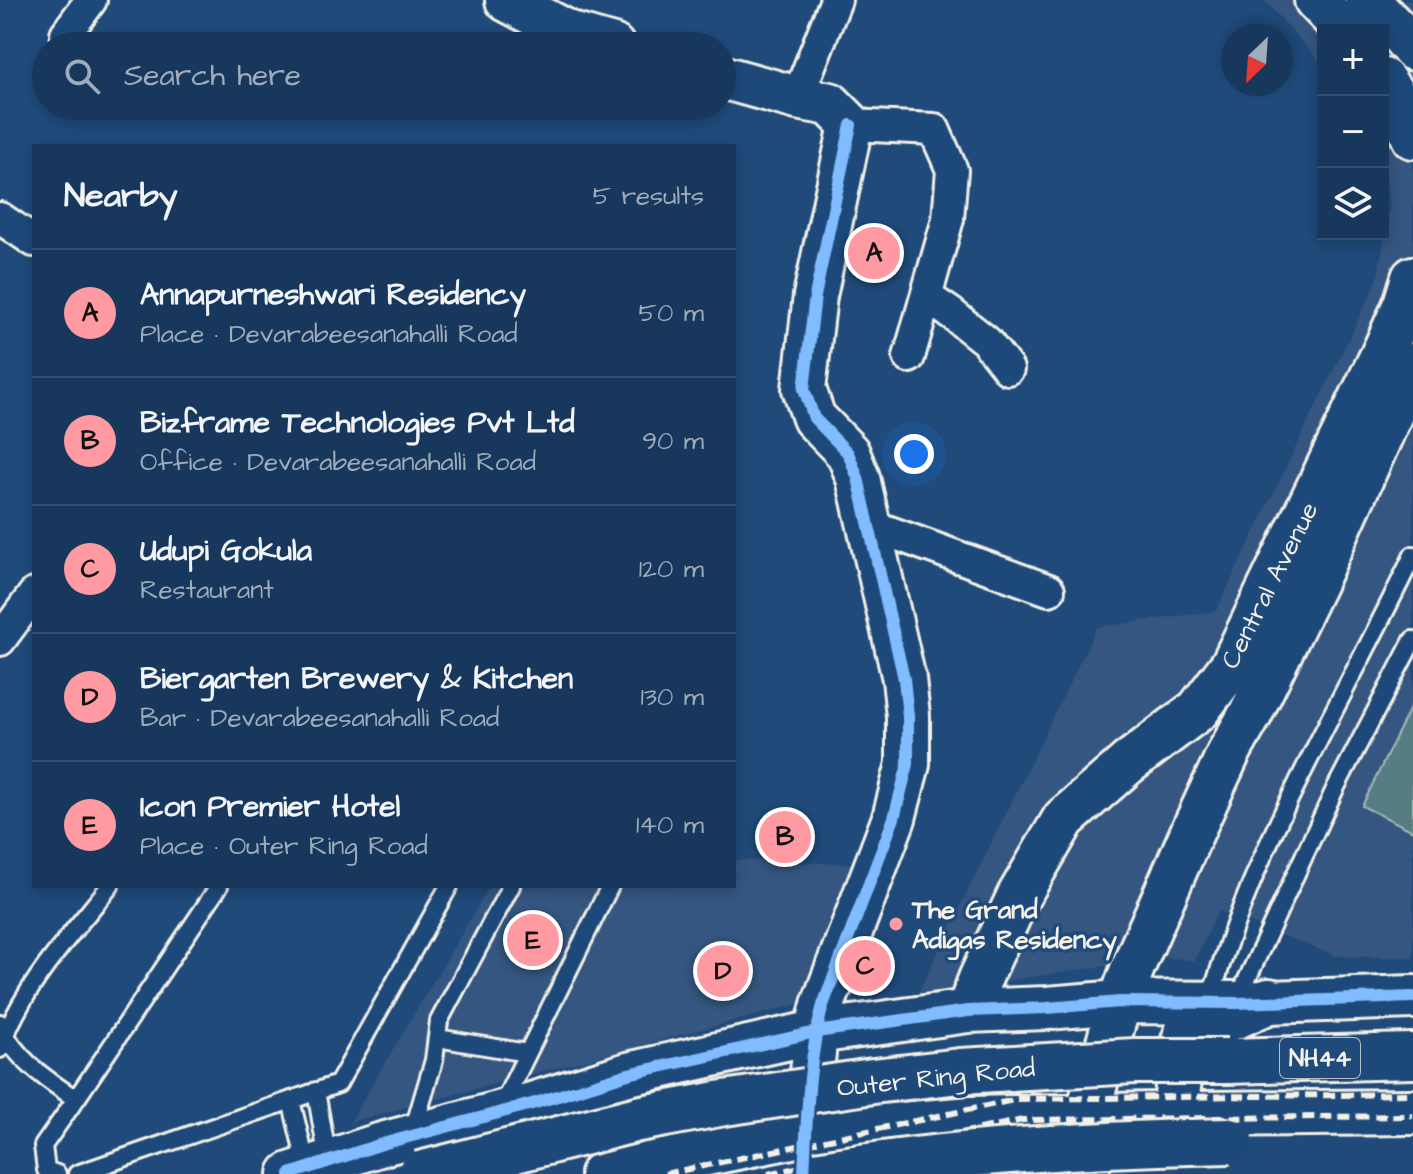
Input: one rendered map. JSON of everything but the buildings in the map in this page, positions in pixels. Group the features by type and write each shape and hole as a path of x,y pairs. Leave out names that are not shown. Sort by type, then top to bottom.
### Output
{"highway":[{"path":"1175,1115 1183,1044 1188,1030 1236,1016 1238,1002"},
{"name":"Outer Ring Road","path":"416,1155 724,1103 960,1071 1135,1061 1413,1056"},
{"path":"809,1160 985,1119 1413,1112"},
{"path":"603,1174 809,1160 879,1164 1055,1147 1230,1141 1413,1141"}],"street":[{"path":"67,32 91,0"},
{"path":"507,0 550,11 569,32"},
{"path":"797,98 836,0"},
{"path":"1316,0 1339,24"},
{"path":"1367,0 1413,49"},
{"path":"736,81 830,104 851,125 934,129 952,170 948,219 909,357"},
{"path":"1389,88 1400,104 1413,137"},
{"path":"809,1160 816,1032 823,1005 894,818 908,764 904,679 858,478 848,453 814,418 804,389 815,296 851,125"},
{"path":"0,218 32,240"},
{"name":"Central Avenue","path":"968,1011 1018,897 1064,819 1128,763 1198,710 1232,665 1384,351 1413,278"},
{"path":"927,297 986,341 1008,369"},
{"name":"Central Avenue","path":"1088,1174 1086,1117 1133,967 1229,752 1314,584 1413,365"},
{"path":"870,532 887,531 1049,590"},
{"path":"0,640 32,597"},
{"path":"308,1168 416,1155 481,1118 628,1074 816,1032 968,1011 1120,1002 1413,997"},
{"path":"481,1118 482,1174"}],"lane":[{"path":"1238,1002 1220,966 1245,896 1324,730 1413,555"},
{"path":"1397,589 1413,597"},
{"path":"1238,1002 1335,789 1413,640"},
{"path":"76,1099 40,1076 1,1036 34,981 108,888"},
{"path":"57,1174 46,1170 43,1146 218,888"},
{"path":"77,1174 338,1084 448,888"},
{"path":"416,1155 439,1021 510,888"},
{"path":"481,1118 527,1053 609,888"},
{"path":"437,1038 527,1053"},
{"path":"308,1168 316,1091"},
{"path":"291,1100 308,1168"}],"shaded area":[{"path":"1264,0 1413,0 1413,958 1336,956 1219,911 1194,961 1165,957 918,993 1097,627 1216,611 1377,281 1384,240 1389,240 1389,24 1317,24 1317,58 1293,32 1293,24 1286,24"},
{"path":"736,860 852,864 799,1004 350,1122 489,888 736,888"}],"green space":[{"path":"1413,702 1413,831 1362,806"}],"railway":[{"path":"665,1174 1019,1099 1413,1094"},
{"path":"768,1174 1023,1120 1413,1116"}],"cycle path":[{"path":"804,1174 811,1067 823,1005 894,818 908,764 904,679 858,478 848,453 814,418 804,389 815,296 851,125"},
{"path":"290,1174 382,1144 532,1104 628,1074 816,1032 968,1011 1120,1002 1237,1003 1413,997"}],"place":[{"name":"Annapurneshwari Residency","path":"874,253"},
{"name":"Bizframe Technologies Pvt Ltd","path":"785,837"},
{"name":"The Grand Adigas Residency","path":"896,924"},
{"name":"Icon Premier Hotel","path":"533,940"},
{"name":"Udupi Gokula","path":"865,966"},
{"name":"Biergarten Brewery & Kitchen","path":"723,971"}]}
